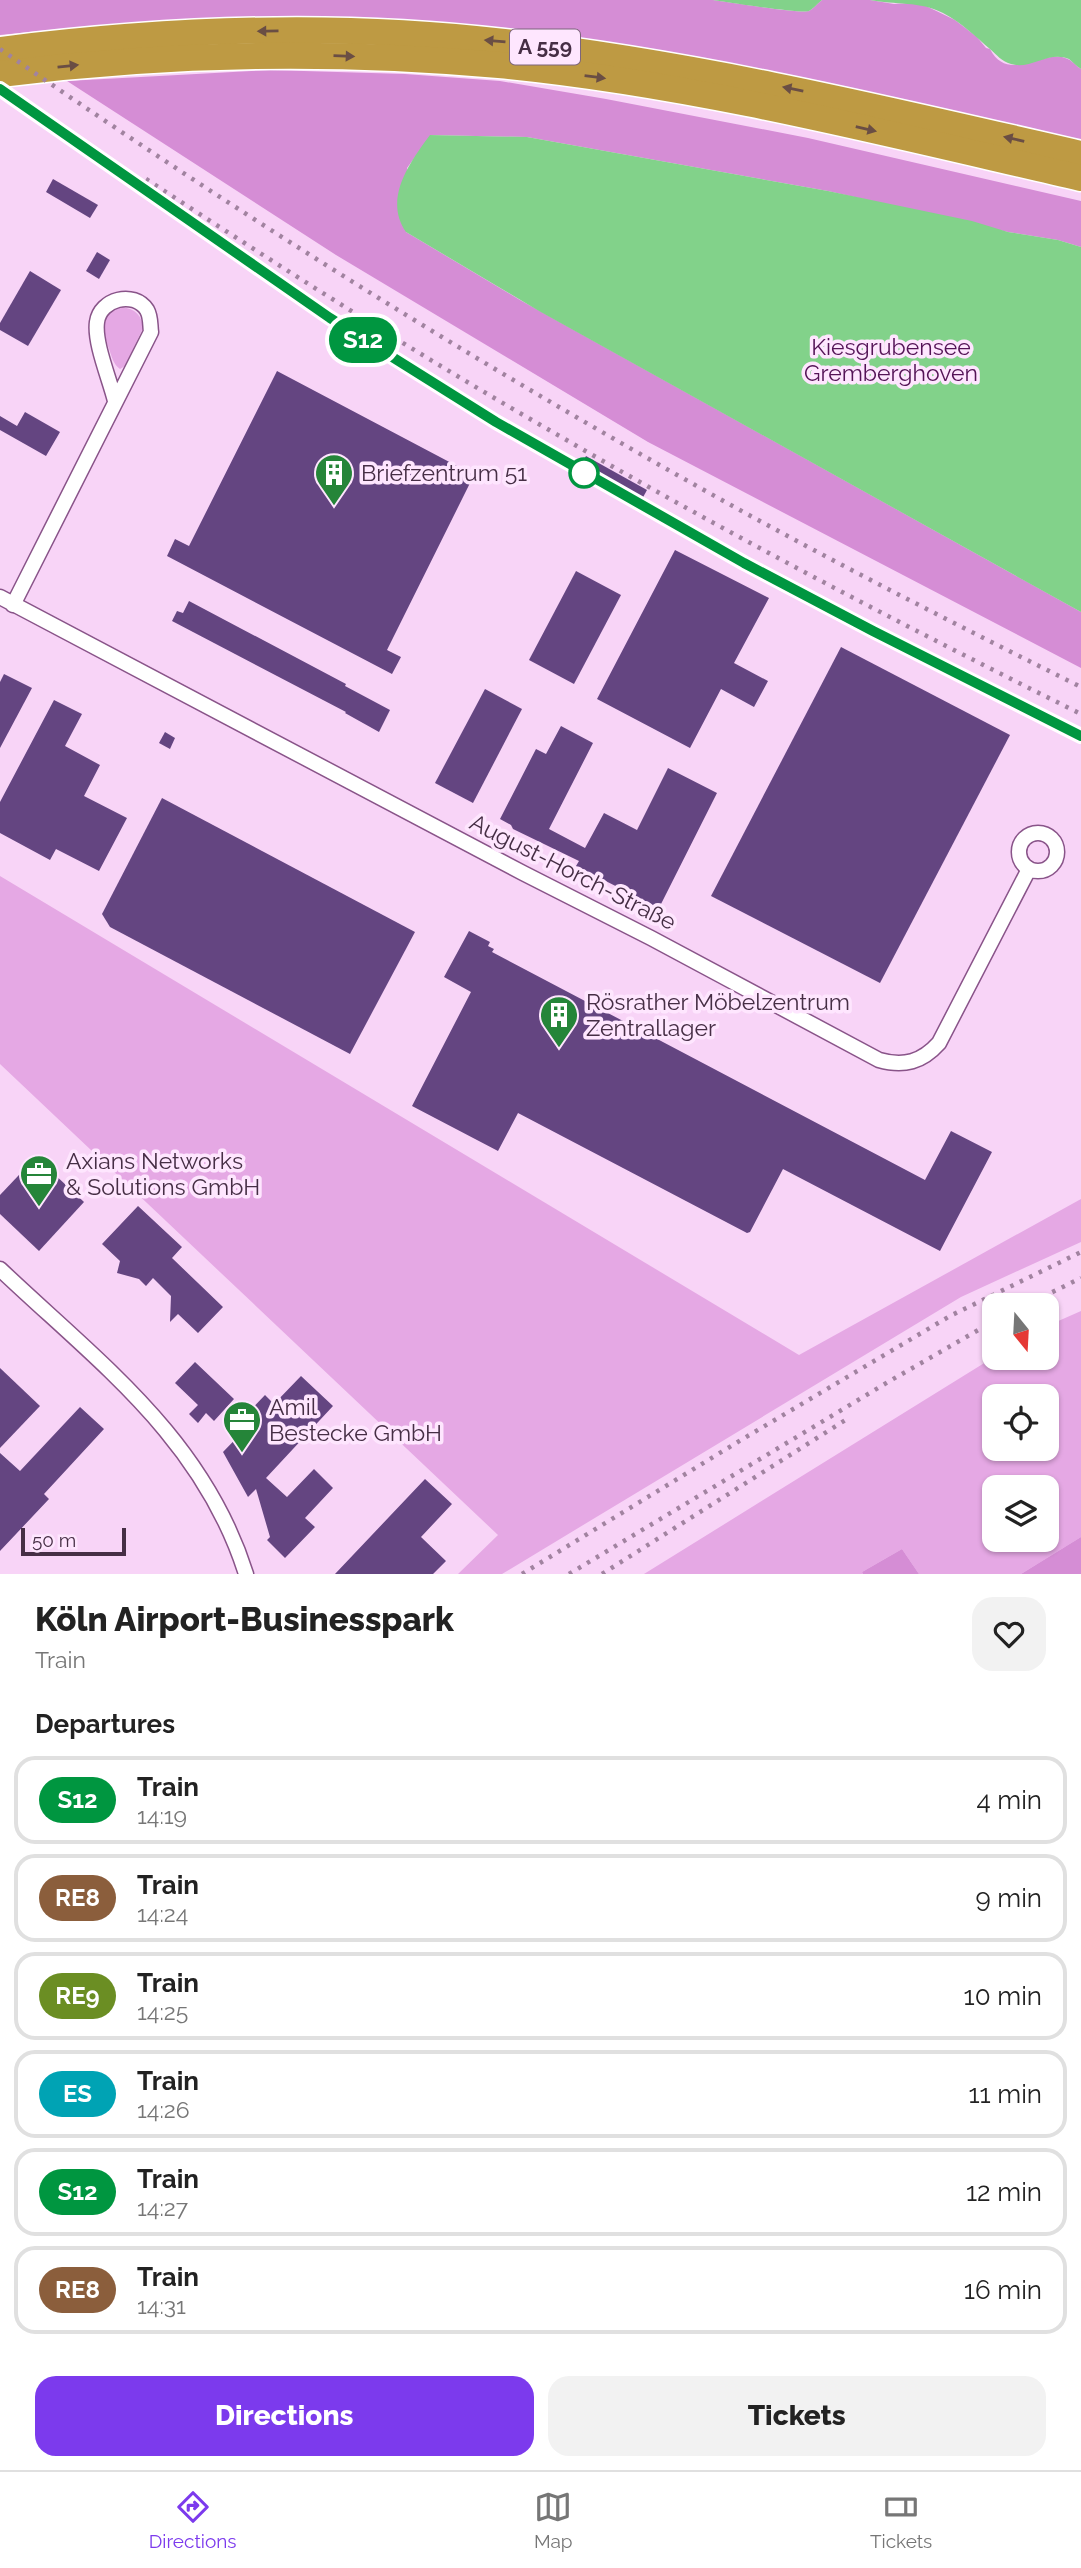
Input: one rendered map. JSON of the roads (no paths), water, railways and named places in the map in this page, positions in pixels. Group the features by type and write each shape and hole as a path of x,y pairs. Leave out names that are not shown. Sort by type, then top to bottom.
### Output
{"highway":[{"name":"A 559","path":"0,50 105,38 271,31 407,34 503,41 717,74 823,95 1081,154"},
{"name":"A 559","path":"0,74 107,62 269,55 405,59 500,66 609,79 728,100 1081,178"}],"street":[{"name":"August-Horch-Straße","path":"115,401 96,333 97,318 104,307 114,300 128,299 140,303 147,311 150,332 115,401 6,601 879,1060 891,1063 920,1060 939,1043 1029,869"},
{"path":"0,1269 146,1406 187,1456 211,1492 232,1534 246,1574"}],"railway":[{"path":"0,49 256,220 517,382 790,537 1081,687"},
{"path":"0,89 313,307 556,458 816,601 1081,736"},
{"path":"146,179 397,339 616,469 814,577 1081,714"},
{"path":"522,1574 950,1316 1081,1252"},
{"path":"1050,1293 1081,1278"},
{"path":"569,1574 982,1328"},
{"path":"602,1574 847,1419"}],"train":[{"name":"S12","path":"0,89 330,318 496,422 744,563 1081,736"}],"place":[{"name":"Briefzentrum 51","path":"334,507"},
{"name":"Rösrather Möbelzentrum Zentrallager","path":"559,1049"},
{"name":"Axians Networks & Solutions GmbH","path":"39,1208"},
{"name":"Amil Bestecke GmbH","path":"242,1454"}],"park label":[{"name":"Kiesgrubensee Gremberghoven","path":"891,360"}]}
